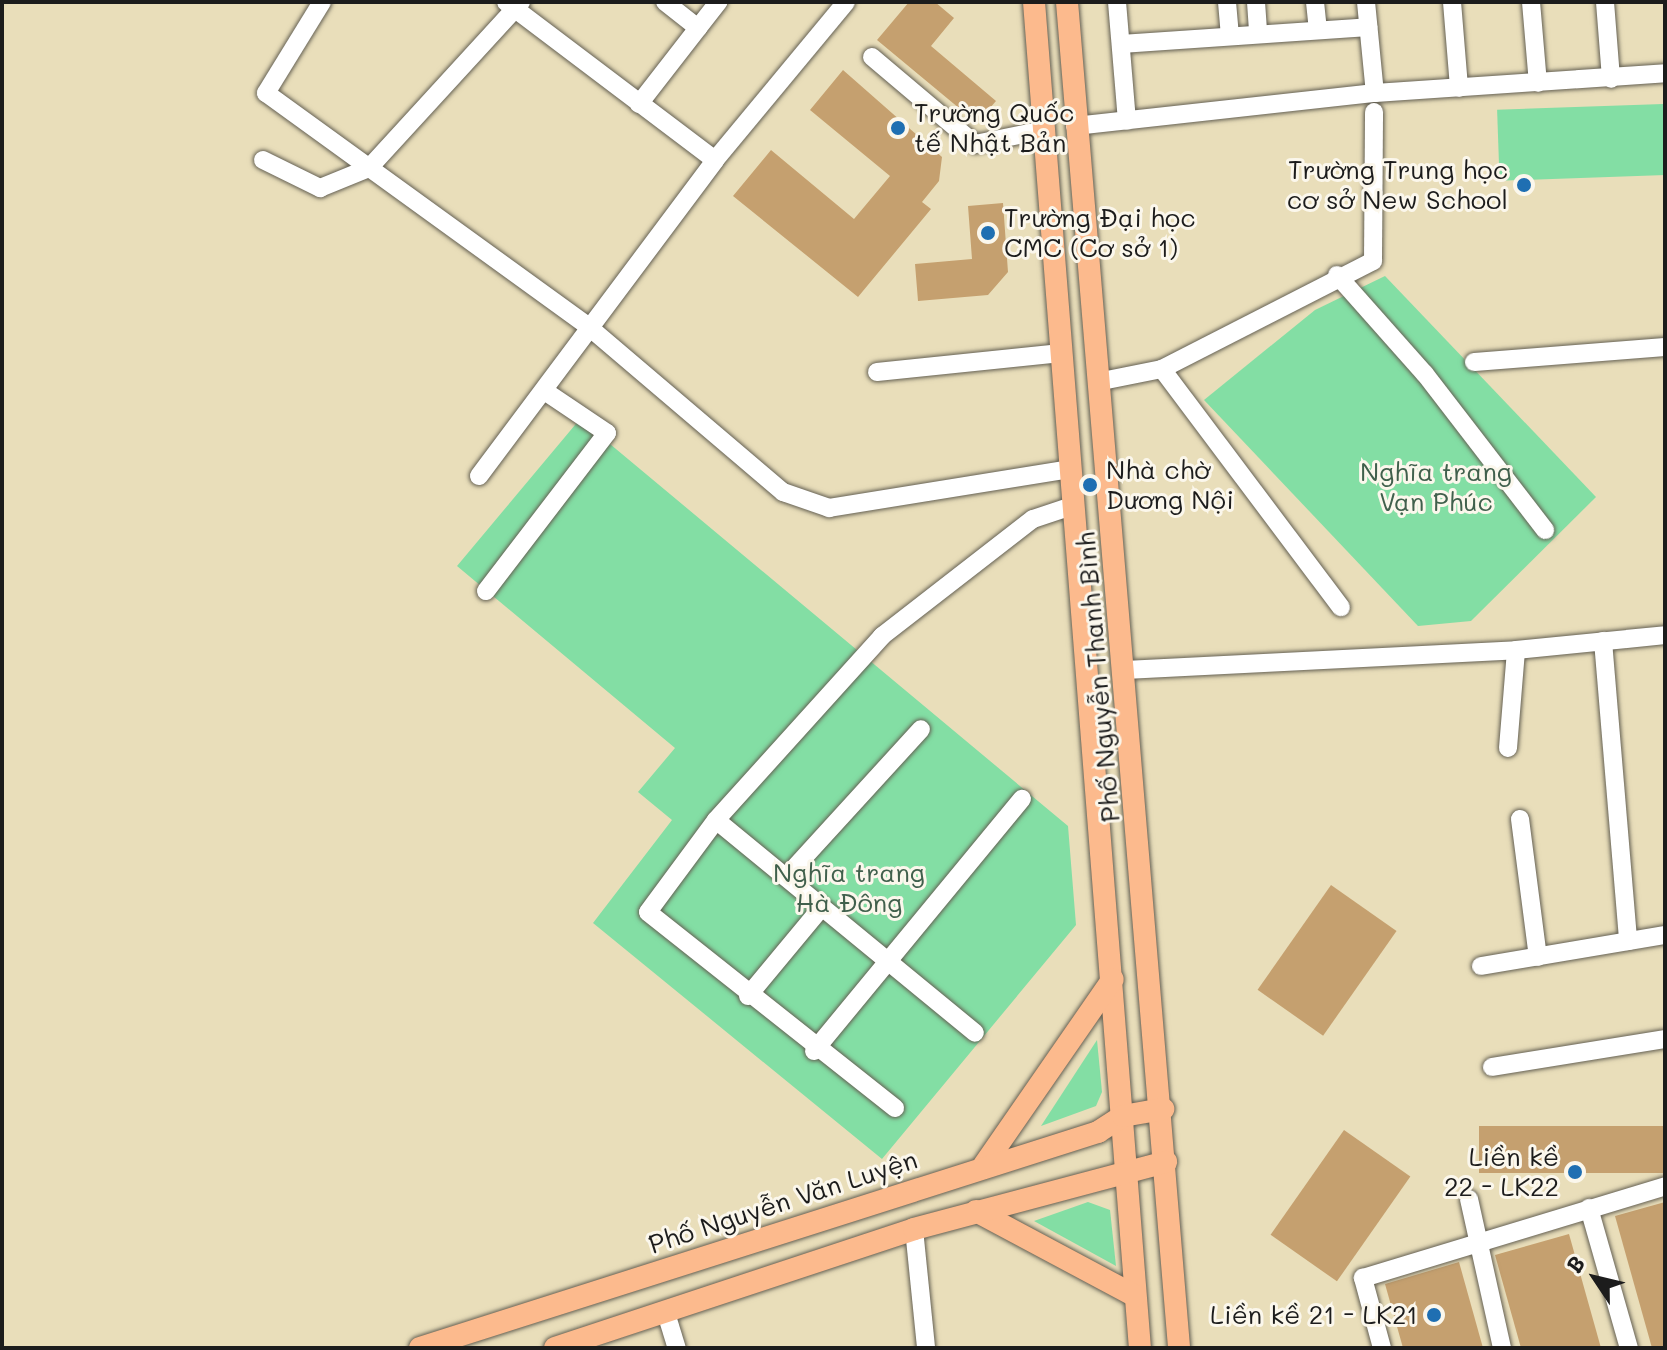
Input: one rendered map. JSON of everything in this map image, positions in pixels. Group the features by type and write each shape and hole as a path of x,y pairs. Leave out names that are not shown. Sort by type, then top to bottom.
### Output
{"main road":[{"name":"Phố Nguyễn Thanh Bình","path":"1034,2 1140,1348"},
{"name":"Phố Nguyễn Thanh Bình","path":"1067,2 1075,126 1102,381 1163,1109 1179,1348"},
{"path":"982,1168 1011,1136 1113,979"},
{"name":"Phố Nguyễn Văn Luyện","path":"420,1348 1098,1132 1123,1116 1163,1109"},
{"path":"555,1348 914,1229 1125,1169 1166,1162"},
{"path":"976,1211 1135,1296"}],"street":[{"path":"322,2 266,93 589,327 783,492 829,508 1070,469"},
{"path":"665,2 698,28"},
{"path":"639,104 718,2"},
{"path":"479,476 546,392 589,327 715,160 846,2"},
{"path":"1117,2 1127,121"},
{"path":"1227,2 1230,36"},
{"path":"1256,2 1258,34"},
{"path":"1315,2 1318,30"},
{"path":"1102,381 1162,369 1337,275 1373,261 1375,102 1366,2"},
{"path":"1452,2 1459,88"},
{"path":"1531,2 1538,83"},
{"path":"1605,2 1611,79"},
{"path":"263,160 320,188 369,168 514,4 715,160"},
{"path":"1121,44 1368,27"},
{"path":"872,57 975,144 1044,130"},
{"path":"1075,126 1375,102 1459,88 1665,73"},
{"path":"1337,275 1545,530"},
{"path":"1474,362 1665,347"},
{"path":"877,372 1061,353"},
{"path":"1162,369 1341,607"},
{"path":"486,591 607,433 546,392"},
{"path":"895,1108 814,1051 648,912 716,820 882,636 1033,519 1072,506"},
{"path":"1125,670 1516,650 1665,635"},
{"path":"1603,641 1628,941"},
{"path":"1508,748 1516,650"},
{"path":"786,877 921,729"},
{"path":"814,1051 1022,799"},
{"path":"1520,819 1538,957"},
{"path":"716,820 975,1033"},
{"path":"748,996 822,907"},
{"path":"1481,966 1665,935"},
{"path":"1492,1067 1665,1039"},
{"path":"1382,1348 1363,1278 1473,1239 1665,1186"},
{"path":"1469,1199 1473,1239 1502,1348"},
{"path":"1589,1208 1629,1348"},
{"path":"914,1229 926,1348"},
{"path":"666,1313 677,1348"}],"green space":[{"path":"1663,104 1665,175 1500,181 1497,110"},
{"name":"Nghĩa trang Vạn Phúc","path":"1385,276 1596,497 1471,621 1418,626 1204,400 1315,310"},
{"name":"Nghĩa trang Hà Đông","path":"580,419 1068,826 1076,925 882,1159 593,923 672,820 638,792 675,748 457,566"},
{"path":"1097,1040 1102,1092 1096,1106 1041,1126"},
{"path":"1088,1202 1110,1210 1116,1266 1034,1221"}],"building":[{"path":"909,2 935,2 954,18 931,46 996,101 977,123 877,40"},
{"path":"843,70 942,157 939,181 922,202 931,209 858,297 733,196 771,150 854,219 890,176 810,110"},
{"name":"Trường Đại học CMC (Cơ sở 1)","path":"1003,203 1008,272 988,295 918,301 915,264 972,259 968,206"},
{"path":"1331,885 1397,931 1323,1036 1258,990"},
{"path":"1479,1126 1665,1126 1665,1173 1479,1173"},
{"path":"1344,1130 1410,1176 1337,1281 1271,1235"},
{"path":"1665,1202 1665,1348 1652,1348 1615,1216"},
{"path":"1569,1234 1601,1348 1521,1348 1495,1255"},
{"name":"Liền kề 21 - LK21","path":"1459,1262 1483,1348 1403,1348 1385,1284"}],"place":[{"name":"Trường Quốc tế Nhật Bản","path":"898,128"},
{"name":"Trường Trung học cơ sở New School","path":"1524,185"},
{"name":"Trường Đại học CMC (Cơ sở 1)","path":"988,233"},
{"name":"Nhà chờ Dương Nội","path":"1090,485"},
{"name":"Liền kề 22 - LK22","path":"1575,1172"},
{"name":"Liền kề 21 - LK21","path":"1434,1315"}]}
